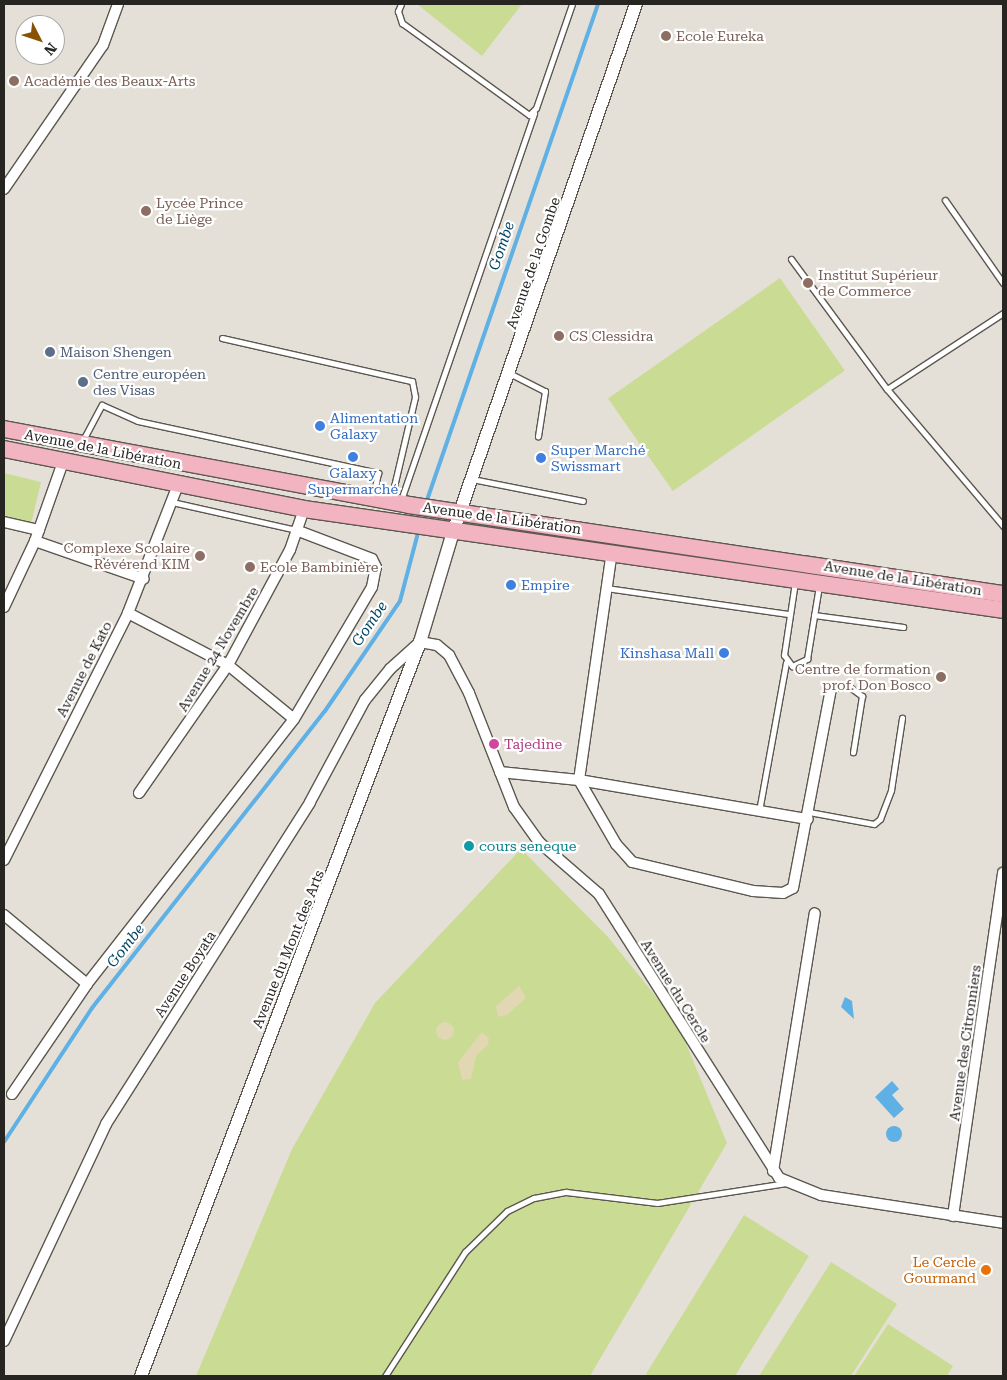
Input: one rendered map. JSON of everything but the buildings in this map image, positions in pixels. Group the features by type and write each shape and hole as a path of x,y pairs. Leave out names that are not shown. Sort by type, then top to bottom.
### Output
{"main road":[{"name":"Avenue de la Libération","path":"4,429 82,445 442,510 1003,594"},
{"name":"Avenue de la Libération","path":"4,449 304,509 453,531 612,551 1003,610"}],"street":[{"path":"4,189 103,45 118,4"},
{"name":"Avenue de la Gombe","path":"453,531 511,374 636,4"},
{"path":"4,607 35,541 63,462"},
{"name":"Avenue de Kato","path":"4,860 144,579 178,485"},
{"name":"Avenue 24 Novembre","path":"139,794 228,665 296,530 304,509"},
{"path":"4,522 39,530"},
{"path":"12,1094 87,984 294,719 332,662 372,587 376,567 365,554 296,530"},
{"name":"Avenue du Mont des Arts","path":"141,1376 420,642 453,531"},
{"path":"35,541 144,579"},
{"path":"612,551 579,780 616,844 632,862 753,891 783,893 793,888 809,816 831,688"},
{"path":"128,613 228,665 294,719"},
{"name":"Avenue du Cercle","path":"420,642 443,649 456,665 514,807 539,842 599,894 773,1171 786,1183 821,1195 1003,1223"},
{"name":"Avenue Boyata","path":"4,1341 106,1124 310,802 365,700 390,668 420,642"},
{"path":"500,772 579,780 759,812 809,816"},
{"name":"Avenue des Citronniers","path":"953,1216 1003,873"},
{"path":"773,1171 815,913"},
{"path":"4,915 87,984"}],"lane":[{"path":"401,4 398,18 402,23 525,113 534,113"},
{"path":"400,503 572,4"},
{"path":"944,200 1003,283"},
{"path":"791,260 887,389 1003,526"},
{"path":"887,389 1003,313"},
{"path":"222,338 412,380 415,397 400,503"},
{"path":"511,374 542,386 547,395 538,436"},
{"path":"82,445 102,404 138,421 378,473 372,498"},
{"path":"472,479 584,501"},
{"path":"172,502 296,530"},
{"path":"759,812 786,662 788,614 795,579"},
{"path":"786,662 801,665 807,659 819,583"},
{"path":"606,588 788,614"},
{"path":"814,615 903,627"},
{"path":"831,688 835,684 851,688 862,696 854,752"},
{"path":"809,816 874,824 880,819 890,790 902,718"},
{"path":"385,1376 465,1252 507,1211 534,1198 566,1192 657,1203 786,1183"}],"green space":[{"path":"417,4 522,4 482,56"},
{"path":"780,278 845,371 673,491 608,398"},
{"path":"4,473 41,482 31,524 4,517"},
{"path":"521,849 608,937 678,1024 727,1143 590,1376 196,1376 292,1149 375,1003"},
{"path":"744,1215 809,1256 735,1376 649,1376 646,1374"},
{"path":"831,1262 897,1304 851,1376 759,1376"},
{"path":"888,1324 953,1366 947,1376 854,1376"}],"sand":[{"path":"519,986 526,998 507,1015 498,1017 496,1006"},
{"path":"445,1022 451,1025 454,1031 451,1037 445,1040 439,1037 436,1031 439,1025"},
{"path":"482,1032 489,1038 488,1045 476,1056 471,1079 462,1080 458,1062"}],"water":[{"path":"845,997 852,1001 854,1019 841,1007"},
{"path":"892,1081 899,1089 892,1095 904,1109 894,1118 875,1097"},
{"path":"894,1126 902,1134 894,1142 886,1134"}],"waterway":[{"name":"Gombe","path":"426,503 598,4"},
{"name":"Gombe","path":"4,1142 92,1008 325,711 400,601 419,529"}],"place":[{"name":"Ecole Eureka","path":"666,36"},
{"name":"Académie des Beaux-Arts","path":"14,81"},
{"name":"Lycée Prince de Liège","path":"146,211"},
{"name":"Institut Supérieur de Commerce","path":"808,283"},
{"name":"CS Clessidra","path":"559,336"},
{"name":"Maison Shengen","path":"50,352"},
{"name":"Centre européen des Visas","path":"83,382"},
{"name":"Alimentation Galaxy","path":"320,426"},
{"name":"Galaxy Supermarché","path":"353,457"},
{"name":"Super Marché Swissmart","path":"541,458"},
{"name":"Complexe Scolaire Révérend KIM","path":"200,556"},
{"name":"Ecole Bambinière","path":"250,567"},
{"name":"Empire","path":"511,585"},
{"name":"Kinshasa Mall","path":"724,653"},
{"name":"Centre de formation prof. Don Bosco","path":"941,677"},
{"name":"Tajedine","path":"494,744"},
{"name":"cours seneque","path":"469,846"},
{"name":"Le Cercle Gourmand","path":"986,1270"}]}
